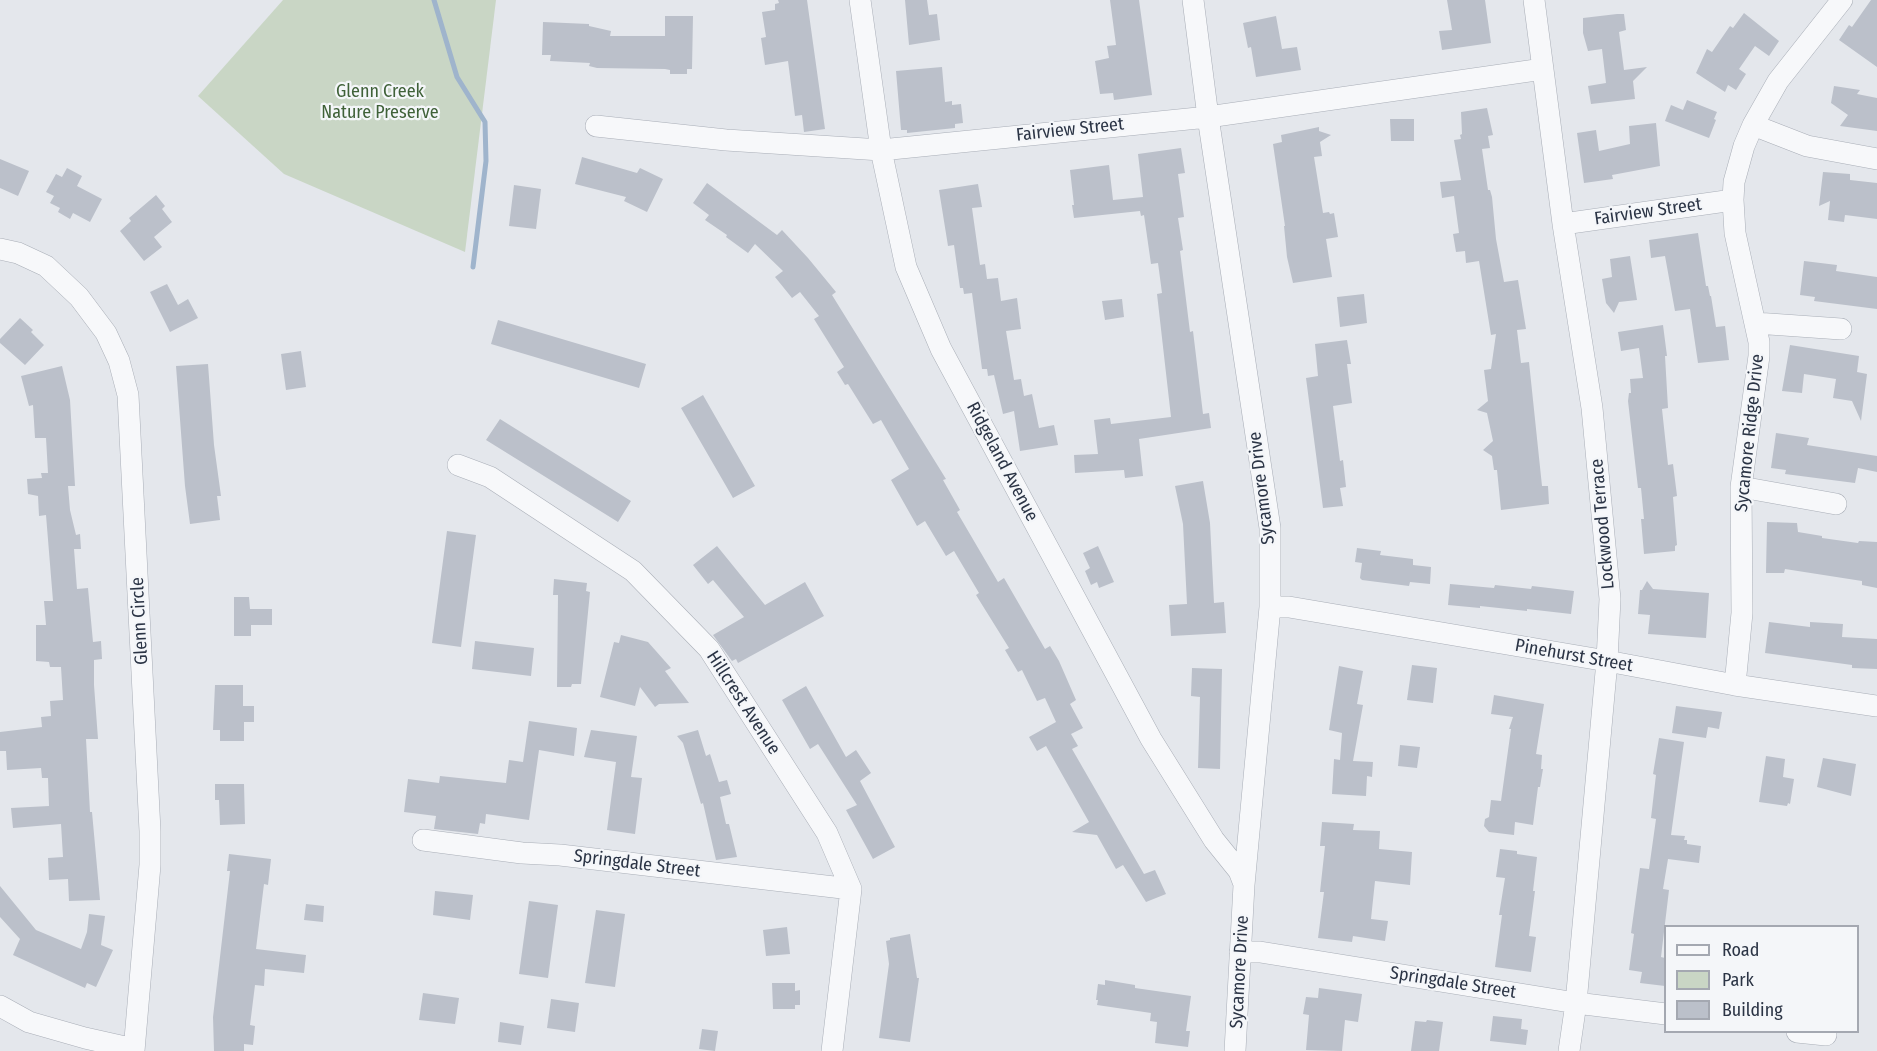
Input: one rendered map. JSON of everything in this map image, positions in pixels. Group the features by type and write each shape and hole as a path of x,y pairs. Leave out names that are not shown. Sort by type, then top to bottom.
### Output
{"street":[{"name":"Ridgeland Avenue","path":"860,0 881,150 906,267 941,349 1150,739 1214,840 1239,871 1244,885"},
{"name":"Sycamore Drive","path":"1193,0 1208,117 1270,528 1270,607 1244,885 1235,1051"},
{"name":"Lockwood Terrace","path":"1534,0 1563,224 1592,408 1610,599 1607,661 1576,1003 1569,1051"},
{"name":"Sycamore Ridge Drive","path":"1735,685 1742,613 1741,487 1759,356 1759,342 1735,233 1733,200 1738,166 1753,125 1778,81 1842,0"},
{"name":"Fairview Street","path":"596,126 726,140 881,150 1208,117 1543,69"},
{"path":"1753,125 1807,146 1877,159"},
{"name":"Fairview Street","path":"1563,224 1733,200"},
{"name":"Glenn Circle","path":"0,249 18,253 46,266 78,297 106,333 119,361 128,395 150,831 150,866 134,1050"},
{"path":"1755,323 1841,329"},
{"name":"Hillcrest Avenue","path":"458,465 490,477 633,571 709,649 827,833 851,889 832,1051"},
{"path":"1741,487 1836,504"},
{"name":"Pinehurst Street","path":"1270,607 1289,607 1735,685 1877,706"},
{"name":"Springdale Street","path":"423,840 851,889"},
{"name":"Springdale Street","path":"1240,952 1260,952 1576,1003 1664,1014"},
{"path":"0,1006 29,1022 134,1050"},
{"path":"1807,1033 1826,1035"}],"green space":[{"name":"Glenn Creek Nature Preserve","path":"283,0 496,0 465,252 284,174 198,96"}],"building":[{"path":"778,0 807,0 825,129 804,132 802,115 795,116 788,61 765,65 761,38 766,37 762,12 775,10 775,4 779,3"},
{"path":"905,0 927,0 929,15 937,14 940,40 909,45"},
{"path":"1110,0 1139,0 1152,95 1114,100 1113,93 1100,94 1095,61 1109,58 1107,46 1116,45"},
{"path":"1447,0 1485,0 1491,43 1442,50 1439,31 1452,30"},
{"path":"1871,0 1877,0 1877,67 1839,40 1849,25 1852,27"},
{"path":"1744,13 1779,41 1769,56 1755,46 1739,69 1746,74 1736,90 1728,85 1725,92 1696,73 1707,49 1712,52 1730,26 1733,28"},
{"path":"1624,14 1626,30 1619,32 1624,70 1647,67 1633,81 1635,99 1591,104 1588,86 1606,83 1602,49 1588,51 1583,33 1583,18"},
{"path":"665,16 693,16 692,69 687,69 687,74 670,74 670,70 665,69 597,68 589,66 590,63 550,61 551,55 542,55 543,22 589,24 589,26 611,31 610,36 665,36"},
{"path":"1276,16 1282,49 1297,47 1301,70 1256,77 1251,47 1248,48 1243,23"},
{"path":"942,67 945,102 952,101 952,105 961,104 963,123 955,124 955,128 907,133 907,130 901,130 896,71"},
{"path":"1834,86 1860,90 1857,94 1877,98 1877,131 1840,126 1848,115 1831,103"},
{"path":"1687,100 1717,112 1709,138 1665,121 1671,105 1683,110"},
{"path":"1487,108 1493,135 1488,136 1490,148 1482,149 1488,190 1492,197 1496,239 1504,282 1518,280 1526,329 1517,330 1521,363 1529,362 1542,486 1548,486 1549,504 1501,510 1497,470 1494,470 1492,456 1483,450 1493,441 1487,413 1477,410 1488,401 1484,370 1491,369 1496,334 1491,335 1479,261 1466,263 1465,251 1456,252 1453,234 1459,233 1454,196 1442,198 1440,182 1461,180 1454,140 1461,139 1461,112"},
{"path":"1390,119 1414,119 1414,141 1391,141"},
{"path":"1656,123 1660,166 1612,175 1613,179 1584,183 1577,133 1596,130 1599,151 1630,144 1629,126"},
{"path":"1319,127 1319,131 1331,135 1320,142 1322,156 1314,157 1323,213 1334,213 1338,237 1326,239 1332,277 1293,283 1287,257 1285,226 1273,144 1282,142 1281,135"},
{"path":"1181,148 1185,173 1178,174 1184,217 1178,218 1183,250 1180,251 1203,414 1209,413 1211,428 1139,439 1143,476 1125,478 1124,470 1075,473 1074,455 1098,454 1094,420 1110,418 1111,424 1171,417 1157,294 1162,293 1158,263 1151,264 1144,215 1141,216 1140,211 1074,218 1070,170 1109,165 1113,200 1143,197 1138,154"},
{"path":"582,157 637,173 640,168 663,179 647,212 624,201 626,197 575,184"},
{"path":"0,159 29,171 18,196 0,188"},
{"path":"67,168 82,176 77,186 102,199 90,222 73,213 70,219 58,212 60,208 50,203 54,196 46,192 56,174 62,177"},
{"path":"1823,172 1850,174 1850,180 1877,183 1877,219 1845,215 1844,222 1828,220 1830,201 1819,206"},
{"path":"707,183 777,235 782,230 836,292 832,295 946,479 943,480 960,510 957,512 998,582 1004,578 1045,649 1050,646 1059,661 1076,700 1070,704 1083,728 1071,734 1078,746 1072,749 1144,874 1155,870 1166,894 1146,902 1123,865 1116,869 1097,835 1072,832 1089,822 1046,746 1037,751 1029,737 1056,722 1045,698 1037,701 1022,670 1018,672 1005,650 1009,648 976,595 979,593 954,551 946,556 925,521 917,526 891,480 909,469 881,420 873,424 848,384 845,385 837,372 844,367 814,319 819,316 800,292 792,298 775,277 783,271 755,244 748,253 705,220 709,215 693,203"},
{"path":"978,184 982,207 972,208 980,265 985,264 987,279 998,278 1001,301 1017,298 1021,329 1006,331 1014,380 1021,379 1024,396 1032,394 1039,428 1054,425 1058,445 1020,451 1014,411 1003,414 994,375 988,376 987,369 982,369 972,293 964,294 963,288 960,288 954,245 948,246 939,190"},
{"path":"514,185 541,189 536,229 509,226"},
{"path":"156,195 165,206 162,209 172,222 154,237 162,247 144,261 120,231 131,221 129,218"},
{"path":"1698,233 1706,286 1711,296 1716,327 1725,326 1729,360 1698,363 1690,309 1675,311 1665,256 1651,258 1649,240"},
{"path":"1630,256 1637,300 1619,302 1614,313 1606,303 1602,279 1612,277 1610,259"},
{"path":"1804,261 1837,265 1836,271 1877,277 1877,309 1814,301 1815,297 1800,295"},
{"path":"167,284 178,305 188,299 198,318 170,332 150,292"},
{"path":"1364,294 1367,323 1340,327 1337,297"},
{"path":"1122,299 1124,317 1105,320 1102,301"},
{"path":"20,318 44,345 25,365 0,343 0,339"},
{"path":"498,320 646,364 639,388 491,344"},
{"path":"1663,325 1667,356 1665,356 1668,408 1662,409 1668,465 1673,464 1677,496 1673,497 1677,545 1675,551 1644,554 1641,488 1638,488 1628,401 1629,393 1631,393 1630,379 1643,378 1639,348 1621,351 1618,332"},
{"path":"1347,340 1351,364 1347,364 1352,403 1333,406 1340,461 1343,460 1346,487 1340,488 1343,506 1323,508 1306,378 1318,376 1315,344"},
{"path":"1790,345 1859,356 1857,372 1867,374 1861,421 1852,401 1833,398 1836,379 1804,374 1802,393 1782,391"},
{"path":"301,351 306,387 286,390 281,354"},
{"path":"208,364 214,445 221,496 217,496 220,520 190,524 176,366"},
{"path":"62,366 70,400 75,486 68,486 70,510 76,535 80,534 81,549 74,549 77,589 88,588 93,642 101,641 102,659 94,660 98,739 86,739 90,812 92,812 100,900 69,901 68,879 49,880 48,858 63,857 61,824 13,828 11,808 49,806 48,778 42,778 41,768 7,770 6,751 0,751 0,732 42,727 41,717 51,716 50,701 63,700 61,667 50,667 49,662 36,661 36,625 46,625 44,601 53,601 46,515 39,516 38,496 28,494 27,479 42,478 41,473 48,473 46,438 35,438 33,405 29,406 21,376"},
{"path":"703,395 755,486 733,498 681,408"},
{"path":"500,419 631,501 618,522 486,440"},
{"path":"1776,433 1809,438 1807,445 1877,456 1877,472 1858,468 1855,483 1785,474 1786,470 1771,468"},
{"path":"1203,481 1210,523 1214,603 1224,602 1226,633 1171,636 1169,605 1187,604 1183,524 1175,486"},
{"path":"1767,522 1797,523 1798,532 1822,536 1822,538 1858,543 1859,541 1877,542 1877,588 1862,585 1862,581 1785,569 1784,573 1766,573"},
{"path":"447,531 476,535 461,647 432,643"},
{"path":"717,546 765,605 805,582 824,616 738,663 736,659 732,661 713,635 744,617 713,580 708,584 693,565"},
{"path":"1098,546 1114,582 1099,588 1097,582 1091,585 1085,571 1090,568 1083,553"},
{"path":"1357,548 1381,551 1380,555 1413,559 1413,565 1431,567 1430,584 1410,582 1409,586 1362,580 1360,578 1362,563 1355,562"},
{"path":"554,579 587,583 586,591 590,592 581,684 572,684 571,687 557,687 558,595 553,595"},
{"path":"1647,581 1653,589 1709,593 1706,638 1648,634 1650,615 1638,614 1640,590"},
{"path":"1450,584 1531,589 1532,586 1574,591 1571,614 1448,605"},
{"path":"234,597 249,597 250,609 272,609 272,625 251,625 251,636 234,636"},
{"path":"1769,622 1810,627 1810,622 1843,624 1842,637 1877,639 1877,669 1852,668 1852,665 1765,653"},
{"path":"621,635 648,642 671,668 665,671 689,703 659,704 655,707 640,687 635,706 600,697 614,642 619,643"},
{"path":"475,641 534,648 531,676 472,669"},
{"path":"1412,665 1437,668 1433,703 1407,700"},
{"path":"1339,666 1363,671 1357,704 1363,705 1353,761 1373,762 1372,777 1367,776 1366,796 1332,794 1334,759 1340,760 1342,733 1329,730"},
{"path":"1192,668 1222,669 1220,769 1198,768 1200,697 1191,696"},
{"path":"215,685 243,685 243,706 254,706 254,722 244,722 244,741 220,741 220,730 213,730"},
{"path":"806,686 846,757 856,750 871,773 860,781 895,847 873,859 846,810 857,805 818,744 810,749 782,700"},
{"path":"1494,695 1544,704 1536,754 1542,755 1541,769 1543,769 1533,825 1515,822 1514,835 1489,832 1484,826 1485,819 1489,817 1491,800 1501,801 1511,729 1509,729 1513,717 1491,714"},
{"path":"1676,706 1722,712 1719,729 1708,727 1706,738 1672,733"},
{"path":"529,721 577,728 574,756 539,750 529,820 486,814 485,824 480,823 478,834 434,829 436,816 404,812 408,779 439,783 440,776 506,783 509,760 523,762"},
{"path":"591,730 637,736 631,777 642,778 635,834 607,830 616,762 584,757"},
{"path":"698,730 706,756 710,754 719,782 727,780 731,794 720,797 737,857 716,860 703,803 701,804 683,743 677,736"},
{"path":"1659,738 1684,742 1671,835 1685,836 1684,840 1687,840 1687,844 1701,846 1699,863 1668,859 1663,889 1669,890 1661,957 1664,958 1664,986 1640,983 1642,972 1629,970 1634,934 1631,933 1640,868 1649,869 1656,819 1651,818 1656,775 1653,774"},
{"path":"1400,745 1420,747 1417,768 1398,766"},
{"path":"1766,756 1785,759 1783,777 1794,779 1790,804 1788,803 1787,806 1759,802"},
{"path":"1823,758 1856,764 1851,796 1817,787"},
{"path":"215,784 244,784 245,824 220,825 219,800 215,800"},
{"path":"1322,822 1354,824 1353,830 1380,831 1379,849 1412,852 1410,885 1375,881 1371,919 1388,921 1385,941 1353,936 1352,942 1318,938 1324,892 1320,892 1325,846 1320,846"},
{"path":"1500,849 1537,857 1529,936 1536,937 1531,972 1495,967 1502,915 1499,915 1505,878 1496,877"},
{"path":"229,854 271,859 268,885 264,884 256,949 306,955 304,973 265,969 264,986 255,985 250,1025 255,1026 253,1045 244,1044 244,1051 214,1051 213,1017 230,871 227,871"},
{"path":"0,886 36,930 81,949 87,932 89,914 105,916 101,945 113,950 96,987 87,983 85,988 13,955 20,939 0,917"},
{"path":"435,891 473,895 470,920 433,915"},
{"path":"529,901 558,905 548,978 519,974"},
{"path":"306,904 324,906 323,922 304,920"},
{"path":"596,910 625,914 615,987 585,983"},
{"path":"787,927 790,954 766,956 763,930"},
{"path":"910,934 917,978 919,978 910,1042 879,1038 889,964 886,941"},
{"path":"1105,980 1135,985 1135,988 1191,996 1186,1031 1190,1031 1188,1047 1155,1043 1157,1022 1150,1021 1151,1013 1097,1005 1098,984 1105,985"},
{"path":"772,983 795,983 795,991 800,990 800,1005 795,1005 795,1009 773,1009"},
{"path":"1319,988 1362,994 1358,1022 1345,1020 1342,1051 1306,1050 1309,1015 1303,1014 1306,997 1318,998"},
{"path":"423,993 459,998 455,1024 419,1020"},
{"path":"551,999 579,1003 575,1032 547,1028"},
{"path":"1493,1016 1522,1019 1521,1029 1528,1030 1526,1045 1490,1041"},
{"path":"1427,1020 1443,1022 1439,1051 1411,1051 1415,1021 1426,1022"},
{"path":"500,1022 524,1026 521,1045 498,1042"},
{"path":"702,1029 718,1031 715,1051 699,1049"}],"waterway":[{"path":"434,0 457,77 485,122 486,161 473,267"}]}
